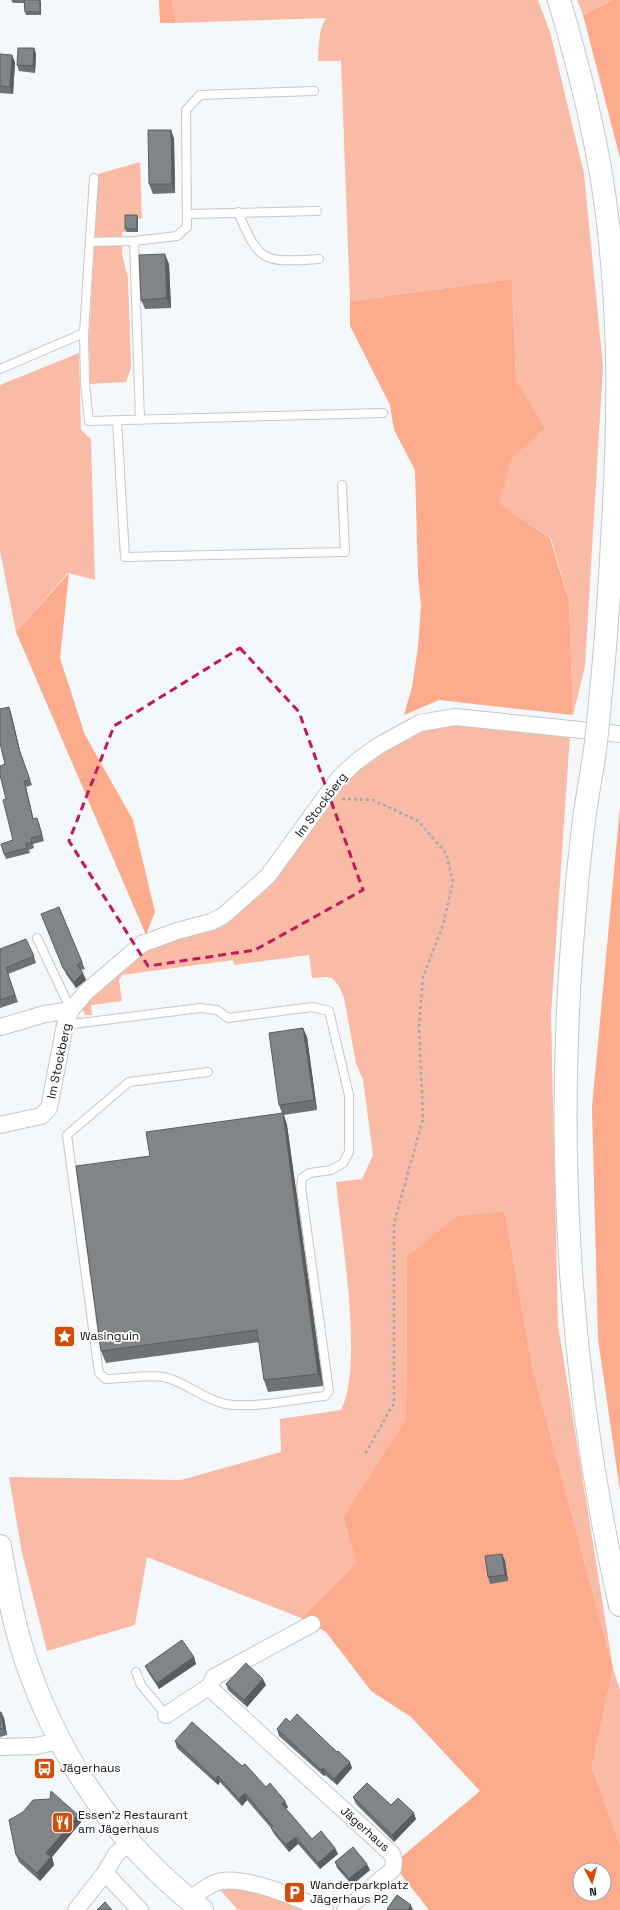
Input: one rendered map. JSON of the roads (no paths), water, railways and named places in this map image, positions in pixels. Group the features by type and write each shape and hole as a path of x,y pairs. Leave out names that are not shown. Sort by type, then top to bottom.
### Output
{"main road":[{"path":"559,0 575,54 601,174 608,225 618,357 618,421 608,624 597,732 582,836 571,960 566,1101 567,1196 574,1309 588,1434 620,1605"},
{"path":"0,1546 14,1618 24,1654 38,1694 60,1741 85,1784 129,1843 156,1871 196,1905"}],"street":[{"name":"Im Stockberg","path":"0,1125 41,1116 49,1108 65,1025 71,1010 86,992 142,944 177,931 211,922 223,916 268,876 323,798 339,778 356,762 378,746 420,723 455,717 620,734"},
{"name":"Im Stockberg","path":"0,1027 45,1014 71,1010"},
{"path":"166,1715 210,1686 214,1677 312,1624"},
{"name":"Jägerhaus","path":"210,1686 213,1691 392,1854 394,1860 393,1869 346,1910"},
{"path":"0,1748 36,1746 60,1741"},
{"path":"76,1910 105,1873 116,1854 129,1843"},
{"path":"105,1873 140,1910"},
{"path":"196,1905 215,1883 231,1881 259,1885 325,1910"}],"lane":[{"path":"90,242 134,241 177,236 187,227 186,110 200,95 314,91"},
{"path":"94,178 84,333 85,384 89,421 383,413"},
{"path":"188,214 317,211"},
{"path":"238,212 250,241 262,255 280,261 319,259"},
{"path":"134,241 140,420"},
{"path":"0,369 84,333"},
{"path":"117,421 125,557 345,552 342,485"},
{"path":"37,938 71,1010"},
{"path":"65,1025 200,1008 217,1010 228,1018 312,1007 328,1011 332,1020 349,1095 348,1152 343,1163 331,1170 310,1173 302,1178 301,1187 329,1391 325,1396 242,1405 231,1404 208,1398 173,1380 163,1377 106,1379 99,1373 67,1135 129,1082 208,1072"},
{"path":"136,1672 141,1685 166,1715"}],"place":[{"name":"Wasinguin","path":"64,1336"},
{"name":"Jägerhaus","path":"44,1768"},
{"name":"Essen'z Restaurant am Jägerhaus","path":"63,1822"},
{"name":"Wanderparkplatz Jägerhaus P2","path":"295,1892"}]}
